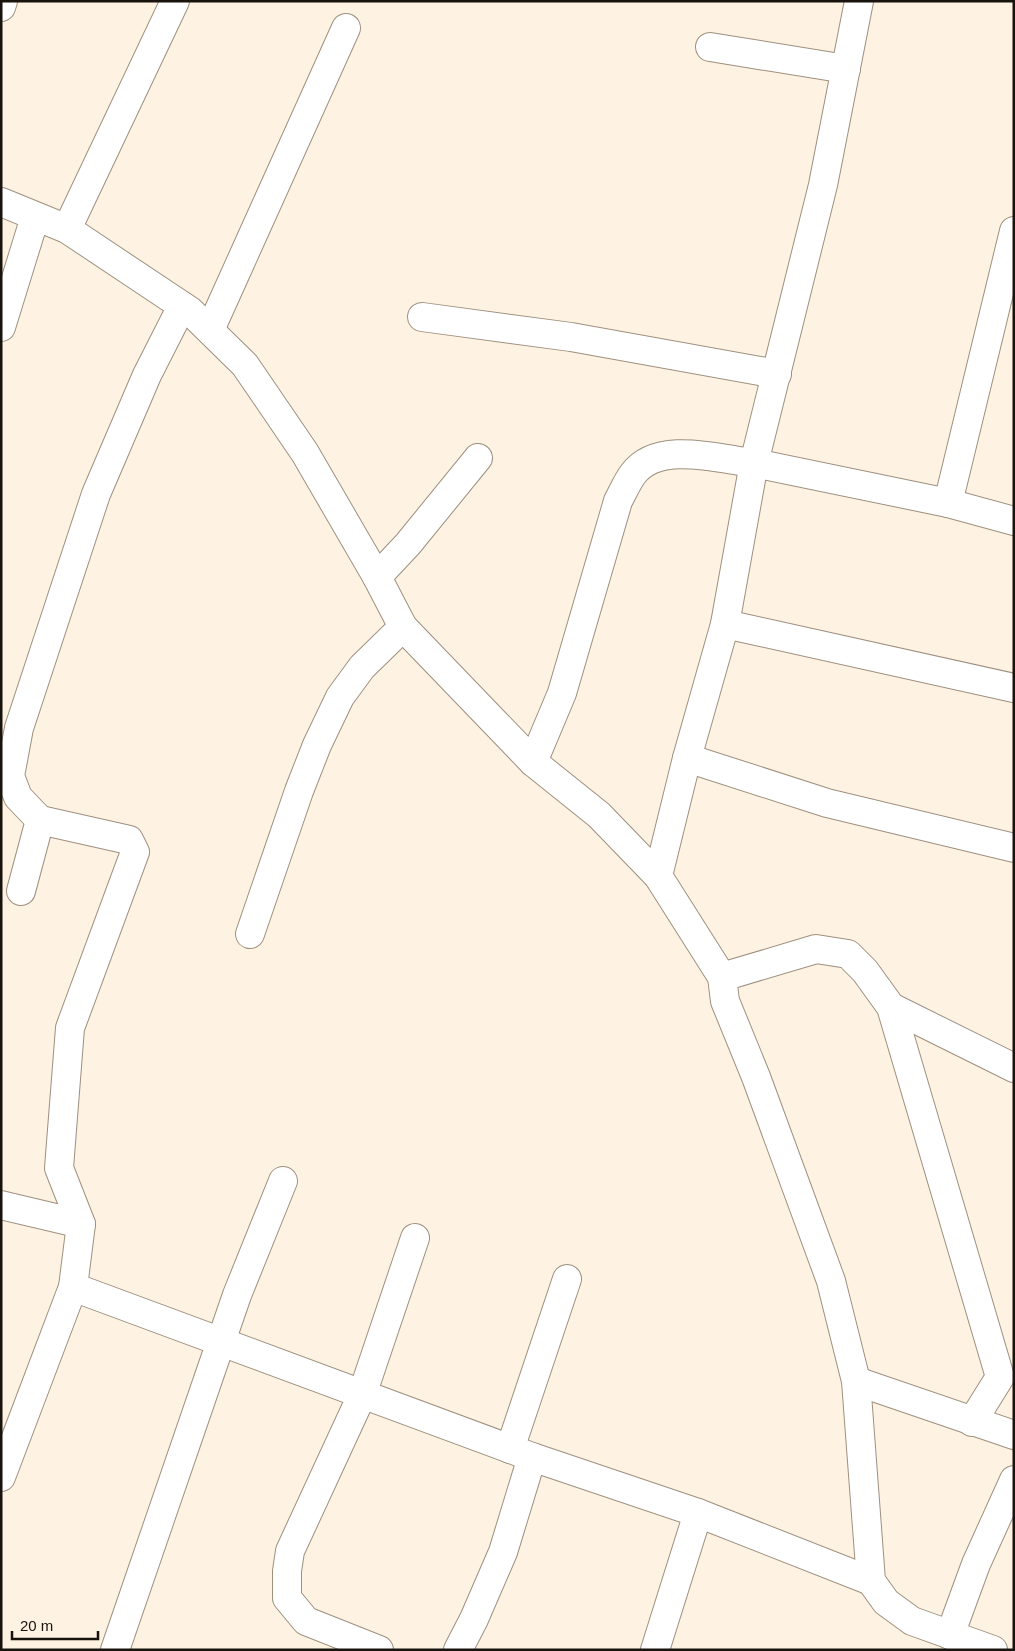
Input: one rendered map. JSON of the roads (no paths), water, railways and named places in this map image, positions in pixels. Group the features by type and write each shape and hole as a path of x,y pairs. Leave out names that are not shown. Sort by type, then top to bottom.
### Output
{"street":[{"path":"1,7 3,1"},
{"path":"66,229 175,1"},
{"path":"658,876 687,758 726,624 754,463 823,185 859,1"},
{"path":"210,330 346,28"},
{"path":"710,47 846,70"},
{"path":"1,202 66,229 182,306 210,330 245,366 305,453 377,577 403,627 534,762 599,815 658,876 722,977 726,1001 831,1281 856,1381 872,1581 886,1602 912,1621 993,1650"},
{"path":"1,327 35,217"},
{"path":"948,503 1014,231"},
{"path":"1,1477 73,1287 81,1224 59,1168 70,1028 135,852 129,840 111,834 40,820 18,797 10,776 10,725 96,494 146,375 182,306"},
{"path":"422,316 581,338 777,374"},
{"path":"534,762 562,693 618,501 634,472 652,459 672,453 754,463 948,503 1014,521"},
{"path":"377,577 408,544 478,458"},
{"path":"726,624 1014,688"},
{"path":"250,934 299,791 317,745 340,697 362,667 403,627"},
{"path":"687,758 827,803 1014,848"},
{"path":"20,891 40,820"},
{"path":"722,977 816,949 848,954 865,971 891,1007 1000,1377"},
{"path":"891,1007 1014,1068"},
{"path":"115,1650 222,1344 237,1295 283,1181"},
{"path":"1,1205 81,1224"},
{"path":"379,1650 306,1621 287,1598 287,1571 290,1551 362,1396 415,1238"},
{"path":"458,1650 474,1619 503,1552 521,1453 567,1279"},
{"path":"73,1287 362,1396 521,1453 698,1513 872,1581"},
{"path":"972,1422 1014,1352"},
{"path":"856,1381 1014,1436"},
{"path":"950,1635 976,1564 1014,1480"},
{"path":"655,1650 698,1513"}]}
